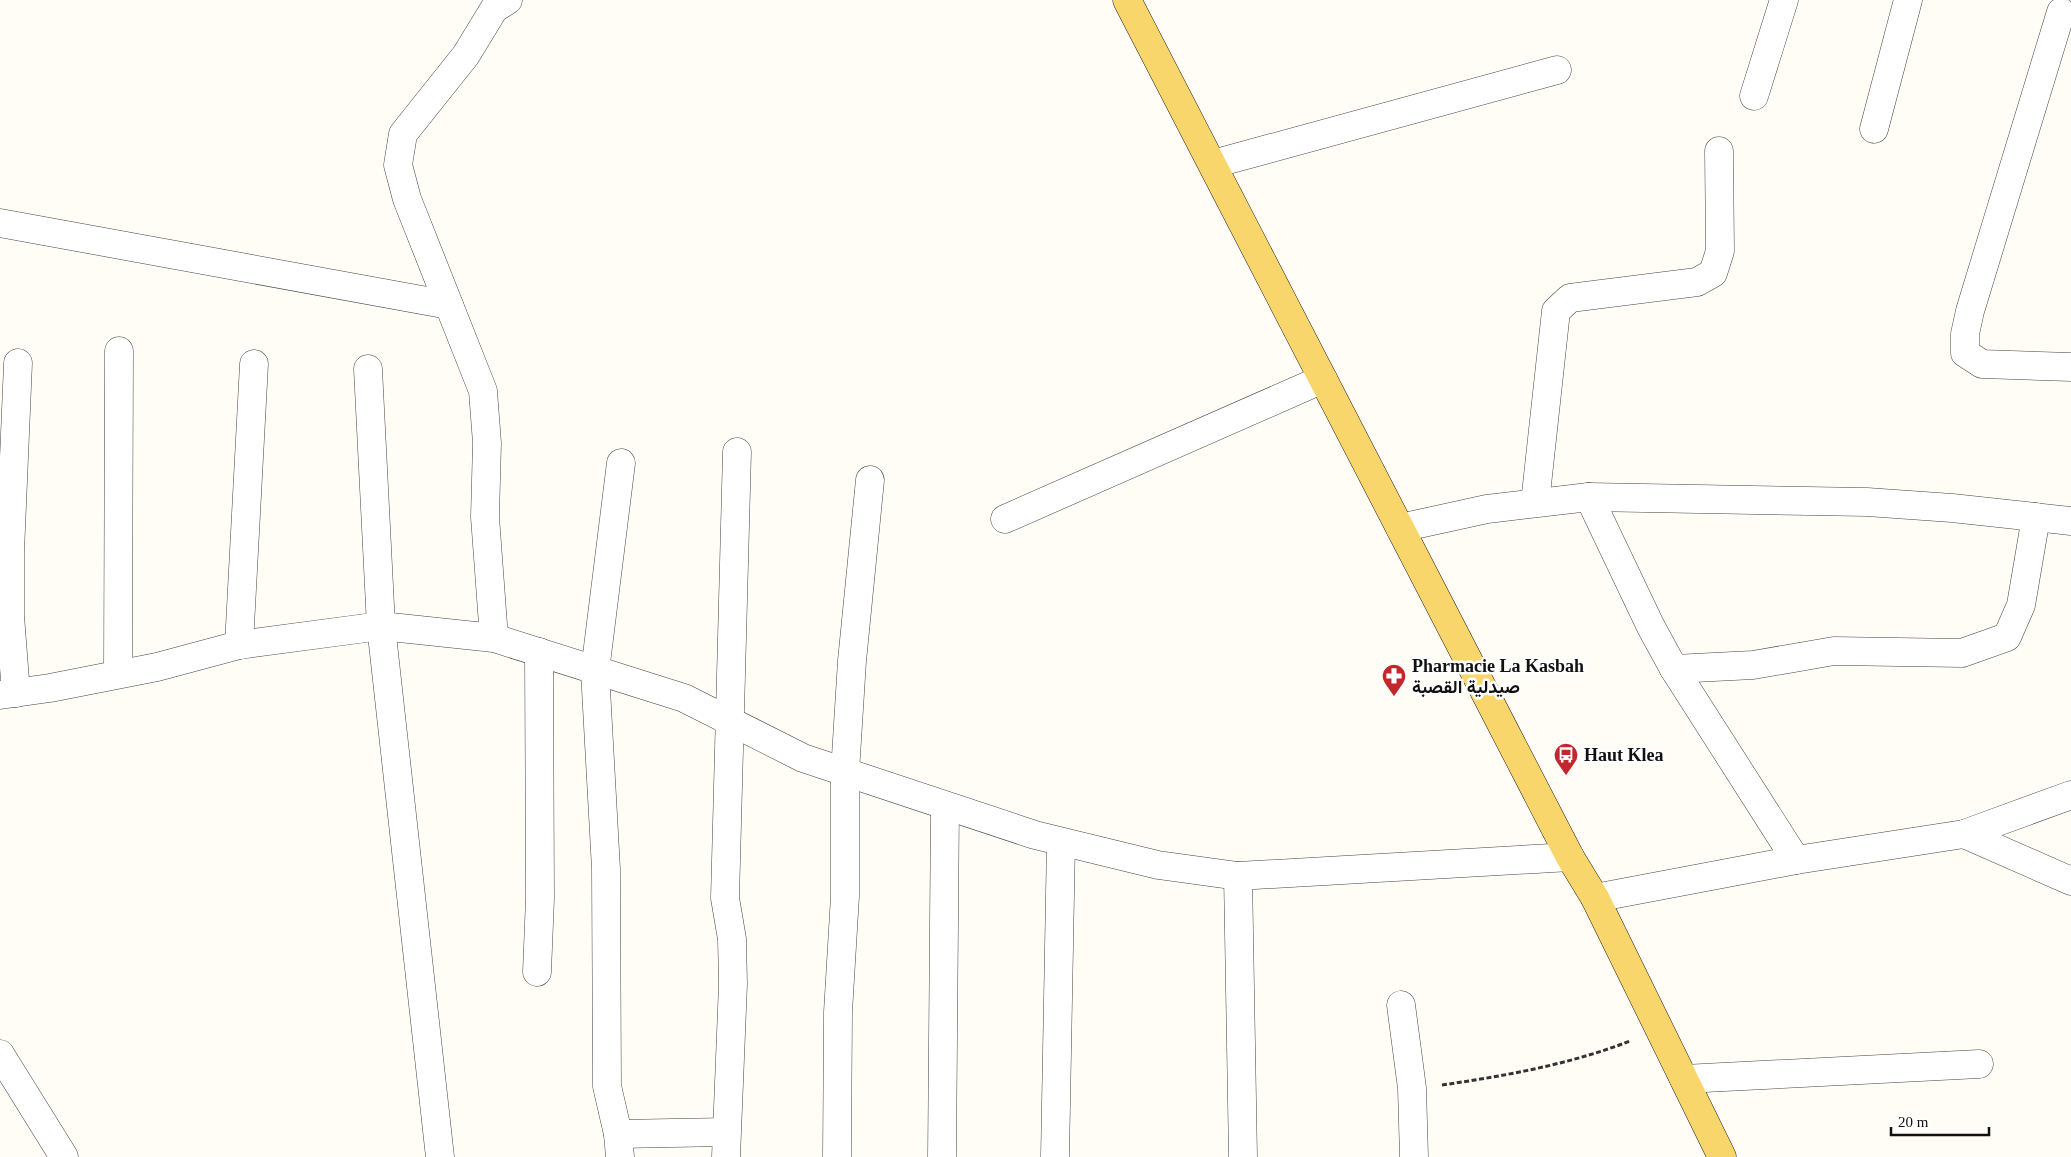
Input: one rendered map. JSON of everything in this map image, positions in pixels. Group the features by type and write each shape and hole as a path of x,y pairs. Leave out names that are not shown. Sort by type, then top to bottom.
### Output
{"main road":[{"path":"1127,0 1570,857 1595,898 1722,1157"}],"street":[{"path":"494,638 485,517 488,442 483,391 407,199 398,165 403,134 466,55 494,9 508,0"},
{"path":"1754,96 1784,0"},
{"path":"1874,130 1908,0"},
{"path":"2060,11 1970,311 1965,334 1965,353 1982,364 2070,364"},
{"path":"1212,164 1558,70"},
{"path":"1535,504 1556,311 1570,298 1697,282 1713,273 1720,251 1719,151"},
{"path":"0,223 449,305"},
{"path":"118,673 119,351"},
{"path":"18,363 10,552 8,694 50,688 118,673 157,667 239,645 381,626 494,638 684,698 804,758 945,806 1061,842 1158,865 1238,876 1570,857"},
{"path":"239,645 254,364"},
{"path":"368,369 381,626 440,1157"},
{"path":"1005,519 1323,379"},
{"path":"621,463 595,671 606,869 607,1086 619,1145 726,1144 733,984 732,939 725,898 737,452"},
{"path":"838,1157 838,1012 845,896 845,772 852,661 870,480"},
{"path":"1589,497 1651,627 1674,669 1796,860"},
{"path":"1400,528 1487,510 1589,497 1867,502 2071,522"},
{"path":"1674,669 1753,665 1834,652 1962,653 2007,637 2020,605 2036,518"},
{"path":"537,972 540,898 539,652"},
{"path":"1595,898 1796,860 1964,834 2071,795"},
{"path":"942,1157 945,806"},
{"path":"1964,834 2071,881"},
{"path":"1055,1157 1061,842"},
{"path":"1238,876 1243,1157"},
{"path":"1401,1005 1412,1088 1414,1157"},
{"path":"0,1054 64,1157"},
{"path":"1684,1079 1979,1064"}],"path":[{"path":"1412,1088 1491,1078 1602,1052 1660,1030"}],"place":[{"name":"Pharmacie La Kasbah صيدلية القصبة","path":"1394,697"},
{"name":"Haut Klea","path":"1566,776"}]}
